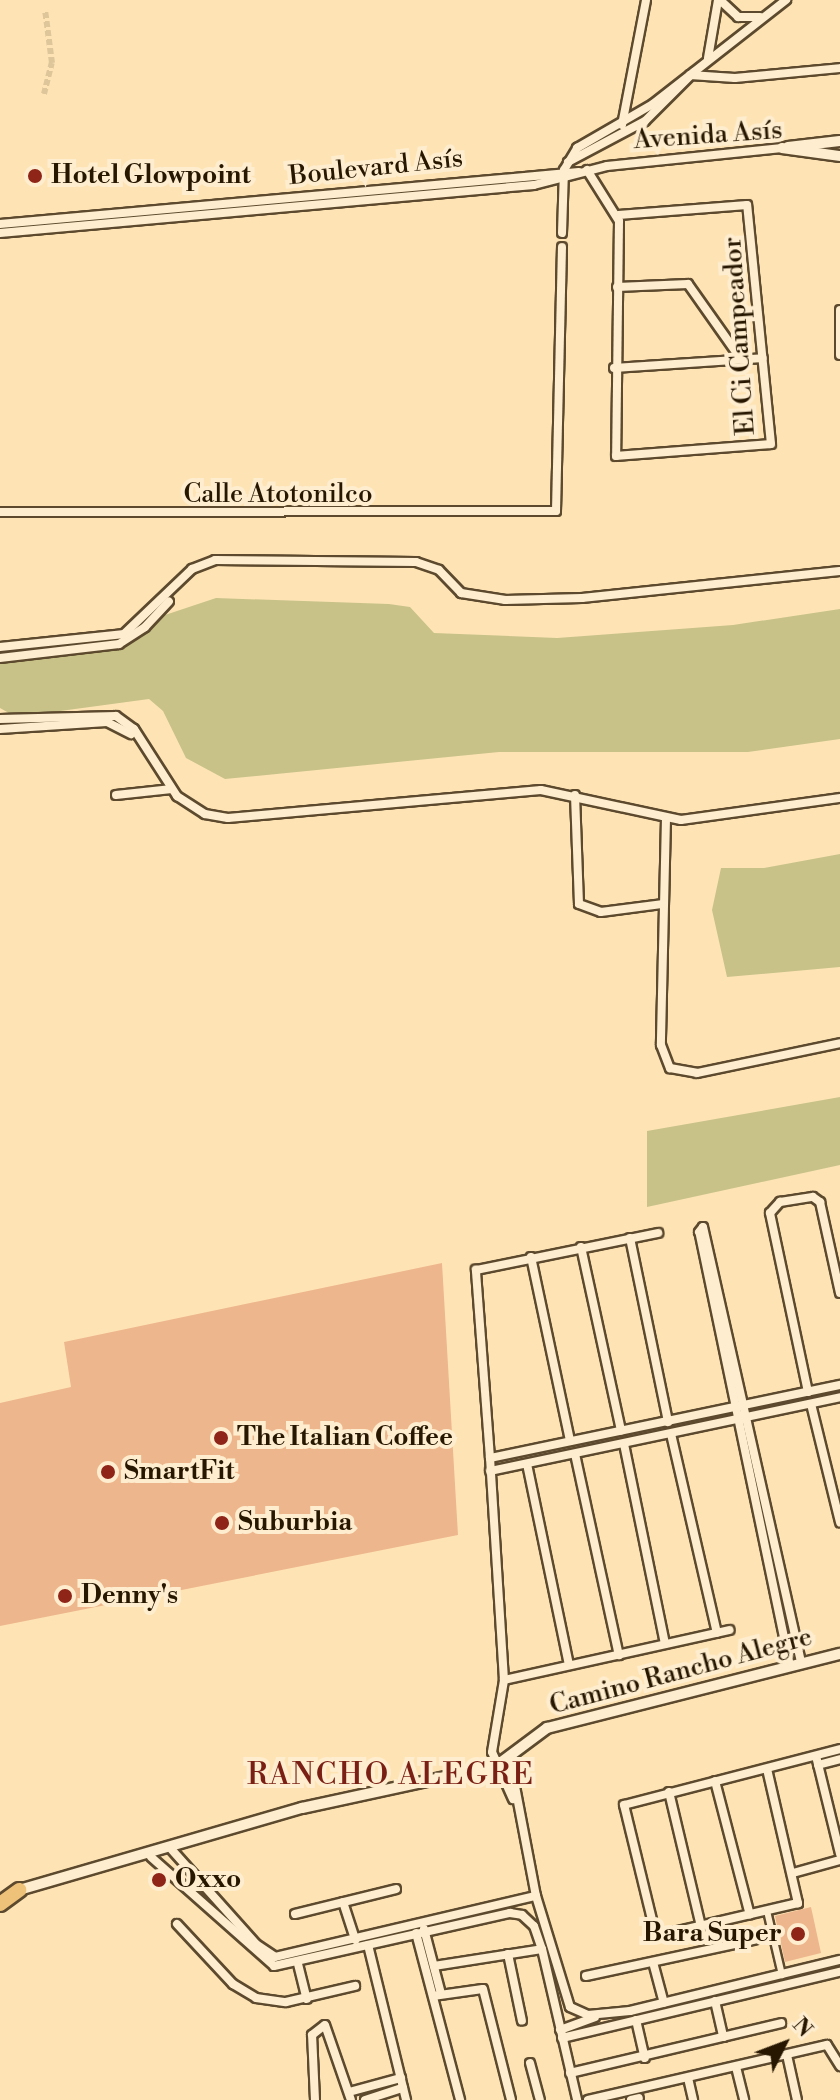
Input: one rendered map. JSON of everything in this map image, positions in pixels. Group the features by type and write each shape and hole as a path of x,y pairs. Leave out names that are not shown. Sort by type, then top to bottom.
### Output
{"highway":[{"path":"0,1891 19,1890"},
{"path":"0,1904 19,1890"}],"street":[{"path":"621,136 646,0"},
{"path":"719,0 738,17 761,17"},
{"path":"707,60 719,0"},
{"path":"562,233 566,166 581,145 692,73 786,0"},
{"path":"566,166 658,112 692,73 840,68"},
{"path":"782,148 840,141"},
{"name":"Avenida Asís","path":"563,181 583,171 782,148 840,156"},
{"name":"Avenida Asís","path":"566,166 583,171"},
{"name":"Boulevard Asís","path":"0,233 566,166"},
{"path":"583,171 618,215 614,368 763,358"},
{"path":"477,178 479,190"},
{"name":"Boulevard Asís","path":"0,224 412,196 563,181"},
{"path":"410,185 412,196"},
{"name":"El Ci Campeador","path":"614,368 616,456 771,444 747,205 618,215"},
{"name":"Calle Atotonilco","path":"0,512 556,511 562,247"},
{"path":"617,287 688,284 741,359"},
{"path":"840,310 840,355"},
{"path":"0,658 128,640 166,599 203,568 251,561 416,562 439,570 465,595 505,600 582,598 840,571"},
{"path":"0,647 53,649"},
{"path":"0,719 119,725 136,739 172,792 205,814 228,818 493,793 575,795 666,818 695,819 840,798"},
{"path":"0,729 59,721"},
{"path":"116,795 172,792"},
{"path":"575,795 579,904 594,912 663,904"},
{"path":"666,818 661,1045 670,1068 697,1073 840,1043"},
{"path":"808,1392 770,1213 780,1202 813,1197 820,1202 840,1293"},
{"path":"703,1227 749,1418 796,1664 737,1420 699,1232 703,1227"},
{"path":"513,1799 496,1766 492,1739 504,1680 490,1458 474,1275 480,1268 658,1233"},
{"path":"630,1238 668,1422"},
{"path":"581,1247 621,1431"},
{"path":"531,1257 570,1441"},
{"path":"490,1458 840,1385"},
{"path":"490,1471 840,1397"},
{"path":"811,1404 840,1522"},
{"path":"671,1434 717,1633"},
{"path":"624,1444 665,1644"},
{"path":"575,1454 619,1655"},
{"path":"527,1464 569,1665"},
{"path":"504,1680 730,1630"},
{"name":"Camino Rancho Alegre","path":"19,1890 151,1857 302,1808 496,1766 510,1760 547,1728 840,1654"},
{"path":"817,1760 840,1749"},
{"path":"767,1769 798,1903 663,1937 651,1932 622,1815 629,1801 767,1769 840,1759"},
{"path":"510,1760 513,1799 565,2001 581,2013 599,2015"},
{"path":"793,1873 840,1857 817,1760"},
{"path":"715,1781 750,1915"},
{"path":"669,1792 701,1926"},
{"path":"172,1850 275,1957 536,1896"},
{"path":"151,1857 266,1963 298,1964 515,1912 534,1926 542,1949 577,2100"},
{"path":"179,1883 192,1872"},
{"path":"295,1914 396,1889"},
{"path":"343,1902 355,1940"},
{"path":"219,1919 228,1911"},
{"path":"767,1911 782,1975"},
{"path":"418,1923 460,2100"},
{"path":"177,1924 239,1990 278,2002 307,1999 355,1986"},
{"path":"421,1934 434,1966 437,1995"},
{"path":"366,1936 406,2100"},
{"path":"586,1976 654,1966 754,1940"},
{"path":"434,1966 542,1949"},
{"path":"508,1954 522,2021"},
{"path":"561,2034 599,2015 664,2003 840,1960"},
{"path":"298,1964 307,1999"},
{"path":"654,1966 664,2003"},
{"path":"561,2034 636,2020 840,1972"},
{"path":"437,1995 483,1989 511,2100"},
{"path":"715,2001 723,2037"},
{"path":"636,2020 645,2058"},
{"path":"570,2073 645,2058 781,2023"},
{"path":"315,2100 312,2035 322,2025 333,2035 350,2096 401,2078"},
{"path":"588,2100 637,2097 688,2078 829,2045 840,2066"},
{"path":"787,2055 797,2100"},
{"path":"530,2063 540,2100"},
{"path":"736,2067 744,2100"},
{"path":"688,2078 693,2100"},
{"path":"365,2100 403,2088"}],"shaded area":[{"path":"216,598 389,604 410,607 434,633 557,638 733,625 840,609 840,739 748,752 499,752 225,779 186,758 163,711 149,699 16,717 0,708 0,661 111,650 142,637 156,618"},
{"path":"840,854 840,967 727,977 712,910 721,868 764,868"},
{"path":"840,1097 840,1165 647,1207 647,1131"}],"building":[{"path":"442,1263 458,1535 0,1626 0,1403 71,1387 64,1342"},
{"name":"Bara Super","path":"811,1907 821,1953 785,1962 775,1916"}],"tunnel":[{"path":"44,94 52,63 45,10"}],"place":[{"name":"Hotel Glowpoint","path":"35,176"},
{"name":"The Italian Coffee","path":"221,1438"},
{"name":"SmartFit","path":"108,1472"},
{"name":"Suburbia","path":"222,1523"},
{"name":"Denny's","path":"65,1596"},
{"name":"Oxxo","path":"159,1880"},
{"name":"Bara Super","path":"798,1934"}],"district":[{"name":"RANCHO ALEGRE","path":"391,1775"}]}
